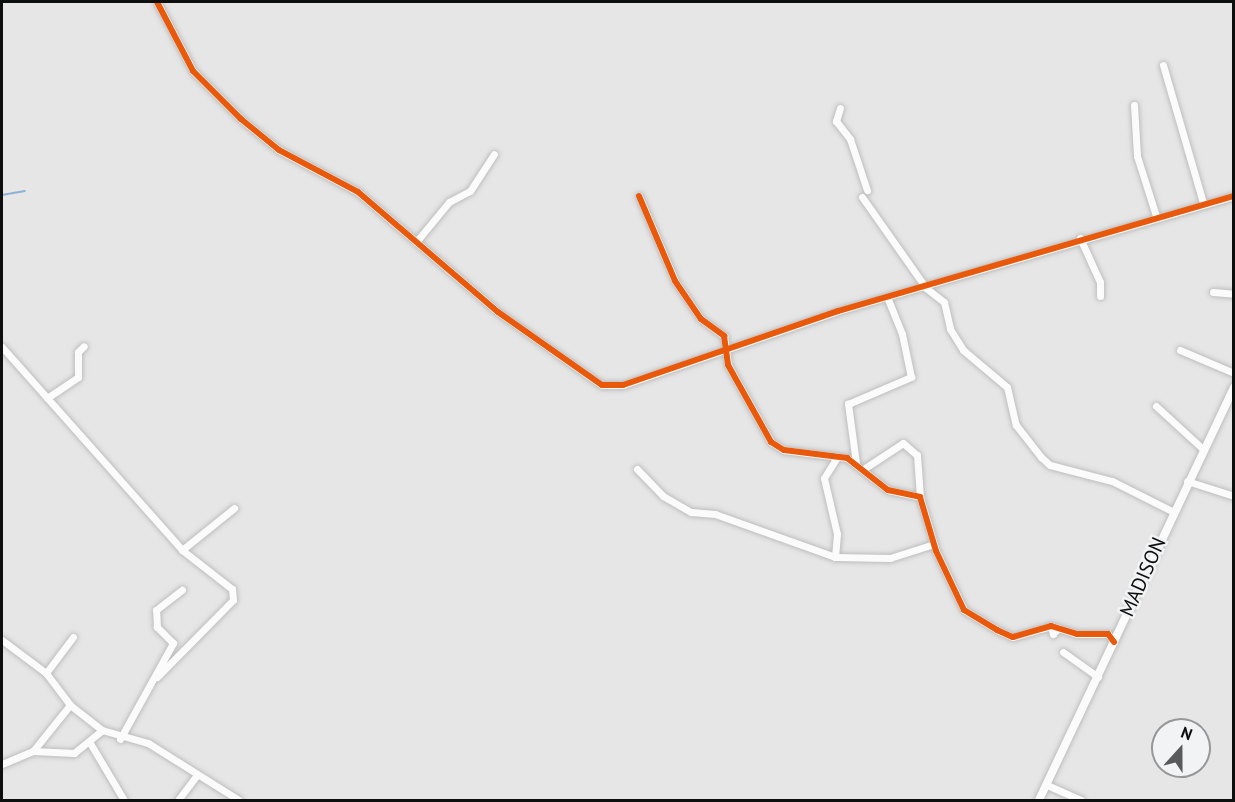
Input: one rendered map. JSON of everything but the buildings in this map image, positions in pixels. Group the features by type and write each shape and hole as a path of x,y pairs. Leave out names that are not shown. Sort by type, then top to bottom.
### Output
{"street":[{"path":"157,2 167,29 208,89 279,150 358,192 498,312 602,385 623,385 725,349 887,297 926,288 1080,238 1233,196"},
{"path":"1163,66 1203,203"},
{"path":"1134,105 1137,156 1156,216"},
{"path":"840,108 837,121 850,139 867,190"},
{"path":"416,242 449,202 470,192 495,154"},
{"path":"639,196 675,281 701,319 724,336 728,365 771,442 784,450 837,457 856,463 865,468 888,490 920,496"},
{"path":"862,197 926,288 944,302 950,329 963,350 1007,387 1016,425 1050,465 1112,482 1172,511"},
{"path":"1080,238 1100,282 1100,296"},
{"path":"1213,292 1233,294"},
{"path":"856,463 848,404 911,377 902,334 887,297"},
{"path":"47,398 78,377 78,352 84,346"},
{"path":"2,347 182,550 232,589 233,600 157,677 125,722 120,739"},
{"path":"1180,350 1233,373"},
{"name":"MADISON","path":"1039,801 1098,677 1172,511 1233,387"},
{"path":"1156,406 1203,449"},
{"path":"865,468 903,443 917,455 920,496 934,544 964,610 1014,637 1055,627 1108,634 1114,642"},
{"path":"835,557 837,534 824,478 837,457"},
{"path":"637,470 663,496 691,512 715,514 835,557 890,558 934,544"},
{"path":"1187,482 1233,496"},
{"path":"182,550 234,508"},
{"path":"157,677 173,643 157,627 156,610 182,590"},
{"path":"46,673 73,637"},
{"path":"2,640 46,673 70,705 102,730 120,739 148,742 196,776 239,801"},
{"path":"1063,652 1098,677"},
{"path":"33,751 70,705"},
{"path":"2,764 33,751 74,753 90,743 102,730"},
{"path":"90,743 124,801"},
{"path":"178,801 196,776"},
{"path":"1047,785 1081,801"}],"waterway":[{"path":"2,195 25,191"}],"cycle path":[{"path":"157,2 193,71 241,119 279,150 358,192 498,312 602,385 623,385 838,311 1234,196"},
{"path":"639,196 675,281 701,319 724,336 728,365 771,442 784,450 847,458 888,490 920,497 936,551 964,610 997,630 1013,637 1051,626 1077,634 1108,634 1114,642"}]}
